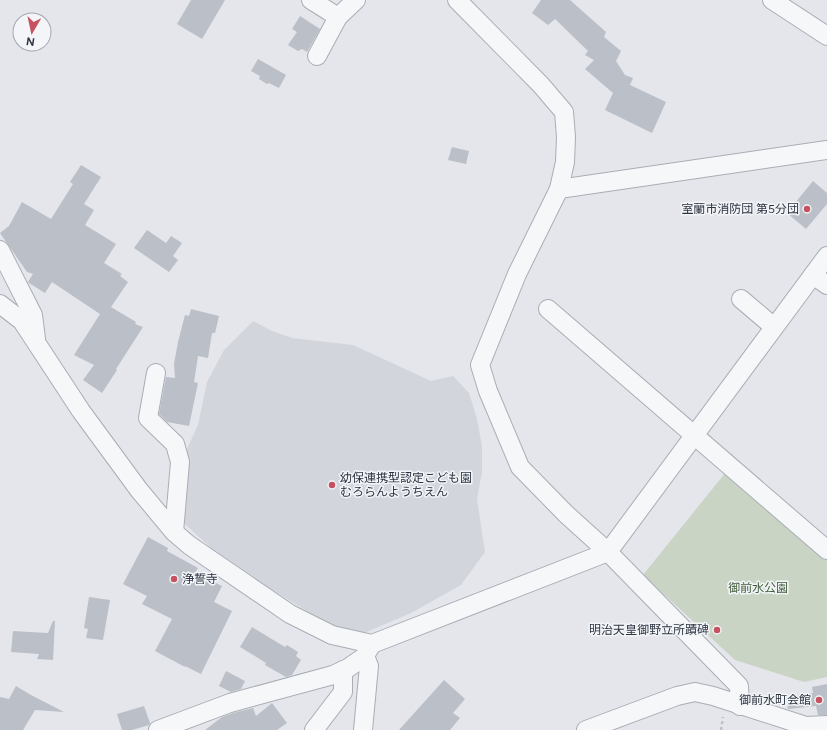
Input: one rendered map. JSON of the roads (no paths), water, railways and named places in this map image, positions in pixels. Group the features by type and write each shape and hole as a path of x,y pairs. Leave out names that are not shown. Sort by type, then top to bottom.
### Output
{"street":[{"path":"311,0 338,18"},
{"path":"318,56 338,18 356,0"},
{"path":"457,0 541,85 564,112 566,137 565,162 559,189 517,274 480,365 488,390 520,467 566,514 608,552 739,686 740,706"},
{"path":"772,0 827,36"},
{"path":"559,189 827,150"},
{"path":"0,250 33,315 37,344"},
{"path":"158,730 230,703 333,675 343,670 368,650 608,552 774,328 820,280 827,256"},
{"path":"741,299 774,328"},
{"path":"0,304 22,321 81,411 139,490 174,532 290,614 332,635 368,650"},
{"path":"548,309 827,550"},
{"path":"156,373 148,418 175,444 180,462 174,532"},
{"path":"363,730 370,666 368,650"},
{"path":"314,730 343,692 343,670"},
{"path":"586,730 677,696 695,692 713,696 792,726 827,725"}],"place":[{"name":"室蘭市消防団 第5分団","path":"807,209"},
{"name":"幼保連携型認定こども園 むろらんようちえん","path":"332,485"},
{"name":"浄誓寺","path":"174,579"},
{"name":"明治天皇御野立所蹟碑","path":"717,630"},
{"name":"御前水町会館","path":"819,700"}],"park label":[{"name":"御前水公園","path":"758,588"}]}
